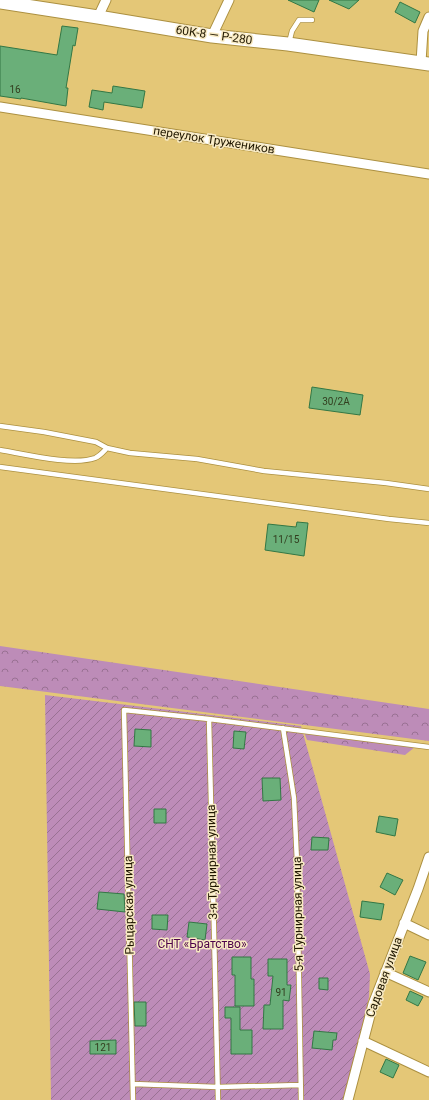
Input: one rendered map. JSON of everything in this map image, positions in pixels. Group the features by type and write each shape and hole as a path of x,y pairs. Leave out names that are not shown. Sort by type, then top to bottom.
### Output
{"street":[{"path":"98,17 106,0"},
{"path":"212,36 229,0"},
{"name":"60К-8 — Р-280","path":"1,2 212,36 288,44 425,63"},
{"path":"425,63 423,31 429,17"},
{"name":"переулок Тружеников","path":"0,107 429,174"},
{"name":"Садовая улица","path":"348,1100 373,1004 429,857"},
{"path":"404,923 429,935"},
{"path":"385,972 429,992"},
{"path":"363,1041 429,1072"}],"lane":[{"path":"288,44 292,31 299,20 312,20"},
{"path":"0,426 44,432 96,442 107,448 130,453 197,459 264,471 386,483 429,489"},
{"path":"0,450 45,458 82,461 97,457 107,448"},
{"path":"0,467 389,519 429,523"},
{"name":"Рыцарская улица","path":"133,1100 124,710 209,719"},
{"path":"209,719 429,747"},
{"name":"3-я Турнирная улица","path":"209,719 218,1100"},
{"name":"5-я Турнирная улица","path":"283,728 294,798 297,862 301,1100"},
{"path":"133,1084 218,1087 301,1085"}],"green space":[{"path":"0,646 429,709 429,741 0,686"},
{"name":"СНТ «Братство»","path":"45,695 301,726 370,974 369,997 345,1100 51,1100"},
{"path":"304,732 415,747 405,755 307,740"}],"building":[{"path":"288,0 319,0 314,12"},
{"path":"329,0 359,0 349,9"},
{"path":"400,2 420,12 415,23 395,12"},
{"path":"62,26 78,28 75,46 73,45 66,88 68,88 66,106 0,96 0,46 57,55"},
{"path":"113,86 145,91 142,108 104,102 103,110 89,107 92,90 112,93"},
{"path":"312,387 363,395 360,415 309,408"},
{"path":"297,522 308,523 304,556 265,550 268,524 296,527"},
{"path":"135,729 151,730 151,747 134,746"},
{"path":"234,731 246,732 244,749 233,748"},
{"path":"262,778 280,778 281,800 263,801"},
{"path":"154,809 166,809 166,823 154,823"},
{"path":"379,816 398,819 395,836 376,832"},
{"path":"312,837 329,838 328,850 311,850"},
{"path":"387,873 403,880 395,895 380,887"},
{"path":"99,892 124,894 125,912 97,909"},
{"path":"362,901 384,904 381,920 360,917"},
{"path":"152,915 168,915 167,930 152,929"},
{"path":"189,922 207,924 205,940 187,937"},
{"path":"410,956 426,962 418,980 403,973"},
{"path":"232,957 251,957 251,979 254,979 254,1006 235,1006 235,975 232,975"},
{"path":"268,959 287,959 287,985 291,985 289,1001 283,1000 283,1029 263,1029 264,1005 270,1005 273,976 268,976"},
{"path":"319,978 328,978 328,990 319,989"},
{"path":"410,991 423,997 418,1006 406,1000"},
{"path":"134,1002 146,1002 146,1026 135,1026"},
{"path":"225,1007 240,1007 240,1030 252,1030 252,1054 231,1054 231,1018 225,1018"},
{"path":"314,1031 337,1033 336,1040 333,1040 332,1050 312,1048"},
{"path":"116,1040 116,1054 90,1054 90,1041"},
{"path":"386,1059 399,1065 393,1078 380,1072"}]}
